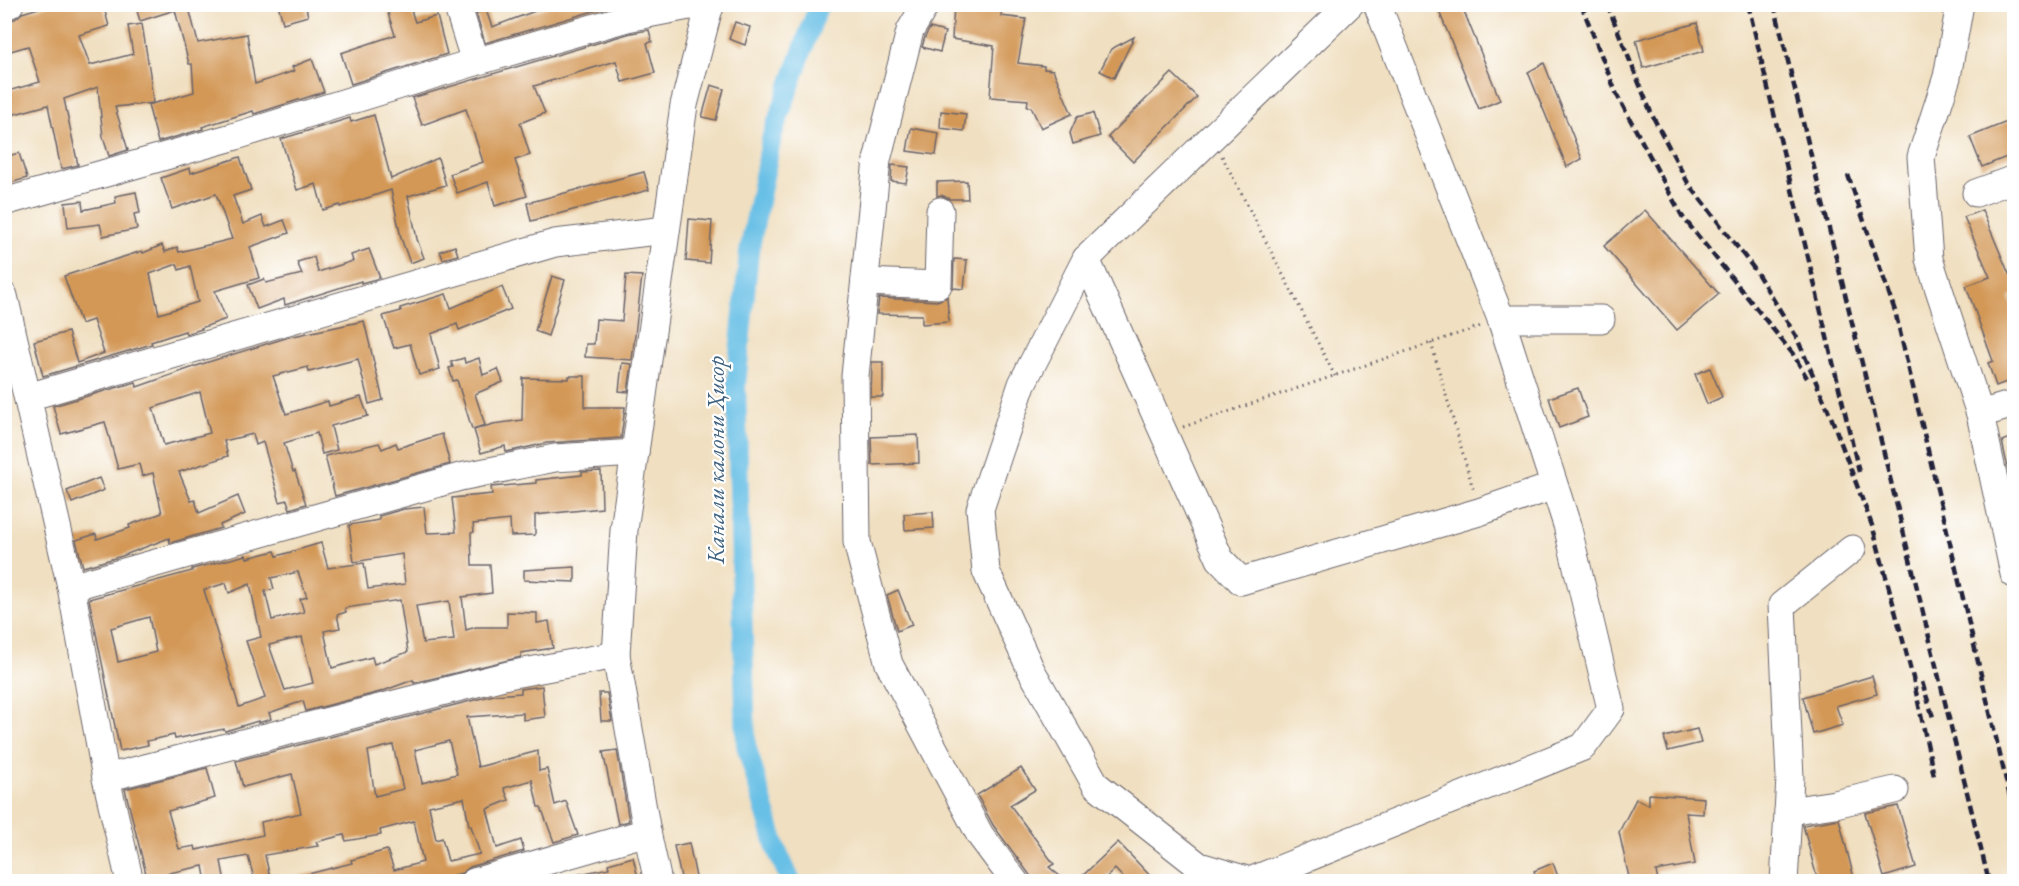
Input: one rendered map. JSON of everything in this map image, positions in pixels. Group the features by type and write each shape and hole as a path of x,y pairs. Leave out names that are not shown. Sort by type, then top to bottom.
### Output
{"street":[{"path":"4,6 10,4"},
{"path":"457,4 475,62"},
{"path":"926,4 910,30 877,160 855,376 857,542 889,664 980,835 1015,882"},
{"path":"1350,4 1086,259 1022,384 980,509 986,571 1031,670 1096,785 1199,866 1250,881 1583,747 1611,709 1567,525 1501,319 1377,4"},
{"path":"1960,4 1947,77 1921,157 1929,259 1980,414 2014,574"},
{"path":"4,202 236,136 627,18 689,6 710,6 684,105 624,530 616,655 646,832 658,882"},
{"path":"1976,193 2014,179"},
{"path":"865,282 938,285 940,211"},
{"path":"28,397 555,243 666,230"},
{"path":"1086,259 1220,559 1241,581 1479,512 1554,486"},
{"path":"4,296 70,587 106,778 130,882"},
{"path":"1501,319 1601,319"},
{"path":"1980,414 2014,404"},
{"path":"70,587 460,477 555,458 634,453"},
{"path":"1784,882 1790,778 1782,605 1852,549"},
{"path":"106,778 508,675 616,655"},
{"path":"1788,811 1835,804 1895,790"},
{"path":"474,882 646,832"}],"path":[{"path":"1212,137 1335,376"},
{"path":"1164,434 1501,319"},
{"path":"1431,344 1479,512"}],"building":[{"path":"52,4 103,4 109,26 79,35 90,65 133,54 128,26 142,24 153,103 115,107 128,150 109,156 103,137 98,87 64,99 78,165 61,169 48,105 4,117 4,92 40,82 28,46 4,53 4,21"},
{"path":"135,4 188,4 198,43 247,34 255,84 294,71 292,67 312,59 324,92 254,114 253,111 158,142 148,105 194,92 192,64 189,64 175,10 140,21"},
{"path":"278,4 305,4 308,16 283,23"},
{"path":"385,4 409,4 415,22 437,16 447,54 351,84 341,53 395,35"},
{"path":"554,4 617,4 485,43 476,13 486,10 492,27"},
{"path":"954,4 1002,4 1001,16 1026,19 1018,63 1044,66 1044,69 1053,70 1072,114 1041,128 1031,107 1027,107 1028,100 990,97 994,46 952,39"},
{"path":"1436,4 1461,4 1500,100 1479,109"},
{"path":"735,22 750,27 745,45 729,39"},
{"path":"1697,23 1704,51 1643,68 1636,40"},
{"path":"930,28 945,32 940,52 922,47"},
{"path":"649,30 652,42 647,43 655,73 622,82 616,61 534,86 545,113 520,123 530,155 515,160 527,196 495,206 488,182 457,193 450,174 483,162 466,109 422,125 412,98 631,33"},
{"path":"1134,37 1114,78 1100,71 1111,49"},
{"path":"1544,63 1582,159 1567,167 1528,72"},
{"path":"1172,73 1197,97 1133,162 1108,137"},
{"path":"711,85 724,89 716,120 702,117"},
{"path":"941,111 966,114 964,131 940,128"},
{"path":"1093,113 1100,136 1073,144 1070,133 1077,117"},
{"path":"374,115 391,179 438,158 446,185 408,196 417,239 424,258 410,263 401,238 391,190 340,207 340,205 323,210 316,184 297,190 281,139 350,118 351,122"},
{"path":"2014,119 2014,154 1982,167 1970,137"},
{"path":"911,128 939,133 936,155 907,151"},
{"path":"19,153 27,178 4,185 4,157"},
{"path":"240,157 251,190 233,196 243,224 262,216 266,227 284,220 289,233 250,247 259,278 215,291 226,319 186,334 185,331 151,342 152,344 43,376 34,341 68,332 77,363 104,353 93,320 81,324 64,276 142,251 143,253 162,245 165,252 177,247 179,252 232,239 216,194 172,209 161,178 190,168 191,173","holes":["177,264 179,270 190,266 198,302 159,314 150,274"]},
{"path":"892,165 909,167 906,183 891,181"},
{"path":"644,172 649,190 531,221 527,203"},
{"path":"967,181 968,199 937,196 937,182"},
{"path":"136,192 140,213 134,214 137,229 103,236 100,224 68,228 65,203 82,201 83,210 116,203 115,196"},
{"path":"1645,210 1719,294 1677,330 1604,246"},
{"path":"1982,210 2009,274 2014,272 2014,295 2009,297 2014,311 2014,379 1996,386 1988,363 1993,361 1966,286 1990,277 1964,217"},
{"path":"689,219 712,221 709,263 686,261"},
{"path":"455,246 458,255 443,259 440,251"},
{"path":"369,249 380,278 361,283 361,281 285,305 284,299 257,309 248,285 264,279 266,283 302,274 297,262 314,257 318,272 353,261 351,255"},
{"path":"954,259 967,260 964,289 953,288"},
{"path":"626,275 642,276 632,360 585,357 586,344 594,344 596,319 622,321"},
{"path":"552,276 565,280 548,336 535,331"},
{"path":"502,287 511,309 459,330 457,324 431,334 440,369 419,375 410,344 394,348 383,316 401,311 400,308 446,294 451,308"},
{"path":"947,297 949,322 922,324 922,315 877,314 879,298 937,301"},
{"path":"364,321 383,400 369,404 358,359 309,372 308,367 273,376 286,414 328,401 329,406 361,397 368,416 331,426 337,450 322,454 317,433 284,443 306,504 290,509 287,500 280,502 263,442 256,445 253,434 224,441 228,456 179,472 191,501 195,500 199,513 238,496 245,514 220,525 221,528 170,543 169,538 122,556 83,567 76,540 96,534 97,539 130,528 129,525 162,513 153,473 142,476 139,464 118,469 105,422 61,434 53,406 136,382 137,387 289,337","holes":["200,392 210,433 164,445 153,408"]},
{"path":"464,358 465,363 479,358 483,375 498,369 503,382 475,394 485,425 472,429 457,380 453,381 449,368 453,367 451,362"},
{"path":"872,362 883,362 883,397 871,397"},
{"path":"622,363 632,364 628,392 619,391"},
{"path":"1710,368 1722,397 1707,404 1695,374"},
{"path":"569,376 585,376 585,407 625,407 621,438 547,443 506,452 505,446 481,453 474,430 493,424 522,420 523,378 569,379"},
{"path":"1578,388 1588,417 1559,428 1549,398"},
{"path":"442,434 450,464 335,496 325,456 379,443 382,449 396,443 398,448"},
{"path":"918,435 919,463 872,465 871,437"},
{"path":"2014,436 2014,492 2013,492 2002,441"},
{"path":"601,471 602,508 535,515 535,535 511,536 510,520 473,524 474,532 471,533 472,565 490,565 492,593 462,597 466,630 476,627 507,627 507,612 537,613 537,623 549,621 553,648 521,653 521,657 414,683 413,680 380,692 306,711 303,701 269,713 271,719 258,723 258,721 225,731 224,729 175,739 174,735 147,741 148,745 120,751 89,599 246,555 247,558 275,551 277,556 321,543 328,568 364,563 368,589 405,584 402,554 354,562 349,525 379,520 379,516 404,509 424,507 427,533 456,532 452,498 492,494 491,487 536,483 536,480 582,475 582,472","holes":["298,572 307,597 300,599 304,612 272,620 265,591 274,589 271,578","226,583 229,593 250,584 261,637 246,641 265,698 239,707 204,590","400,600 408,652 374,664 372,657 332,668 324,631 340,628 337,615 346,612 345,608","449,601 454,640 423,643 416,606","149,617 156,652 118,662 111,628","302,637 313,683 285,690 269,645"]},
{"path":"99,478 104,490 72,503 67,491"},
{"path":"933,512 934,528 905,530 904,514"},
{"path":"575,567 575,582 524,580 524,570"},
{"path":"898,590 912,625 897,631 887,595"},
{"path":"1872,676 1877,694 1836,706 1843,725 1813,734 1803,697"},
{"path":"542,686 545,717 523,720 523,713 467,717 478,767 538,751 539,771 547,769 555,805 566,801 578,835 554,842 541,807 538,807 532,780 504,788 509,800 487,809 497,848 521,840 524,851 429,882 301,882 300,876 352,863 351,860 387,850 394,870 423,862 414,821 380,830 381,835 346,841 344,835 316,842 318,846 265,855 271,882 255,882 248,856 221,861 225,882 206,882 203,866 164,874 166,882 148,882 125,789 207,768 215,798 168,811 179,849 195,846 196,850 263,835 261,822 301,813 292,774 243,787 236,761 494,695 521,693 521,689","holes":["449,741 457,774 422,783 415,750","393,745 403,789 375,796 368,751","464,798 469,826 471,826 480,854 448,861 442,838 436,840 429,806"]},
{"path":"599,693 607,693 612,721 601,721"},
{"path":"1697,729 1701,743 1668,751 1664,737"},
{"path":"617,750 629,821 618,824 603,752"},
{"path":"1021,768 1035,790 1010,805 1054,864 1049,867 1067,882 1035,882 993,825 977,795"},
{"path":"1649,794 1704,798 1703,814 1686,813 1695,864 1656,871 1658,882 1630,882 1619,832 1636,799 1649,805"},
{"path":"1898,806 1916,867 1884,877 1865,813"},
{"path":"1839,819 1855,882 1818,882 1803,825"},
{"path":"1118,842 1156,882 1127,882 1115,869 1102,882 1076,882"},
{"path":"689,843 697,882 682,882 674,846"},
{"path":"633,857 639,882 576,882 575,875 609,868 608,864"},
{"path":"1553,863 1560,882 1538,882 1534,871"}],"waterway":[{"name":"Канали калони Ҳисор","path":"791,882 776,848 746,745 736,385 749,252 772,136 819,4"}],"railway":[{"path":"1581,4 1617,95 1682,216 1793,354 1807,378"},
{"path":"1607,4 1652,115 1688,183 1755,270 1796,336 1830,414 1873,528 1913,678 1934,776"},
{"path":"1748,4 1859,472"},
{"path":"1774,4 1989,882"},
{"path":"1848,175 1895,311 2014,814"},
{"path":"1922,682 1933,717"}]}
